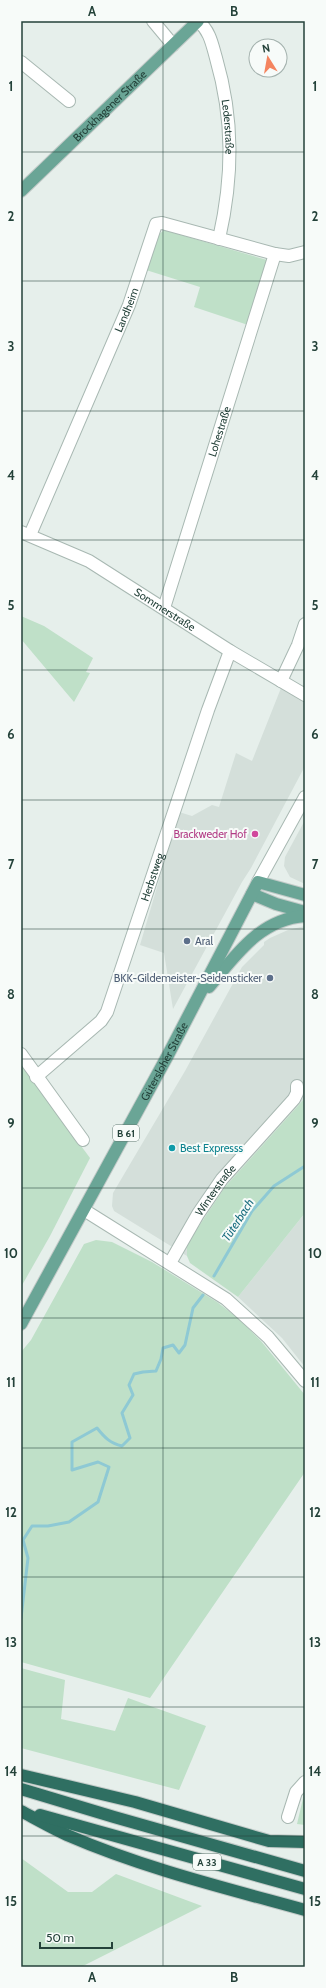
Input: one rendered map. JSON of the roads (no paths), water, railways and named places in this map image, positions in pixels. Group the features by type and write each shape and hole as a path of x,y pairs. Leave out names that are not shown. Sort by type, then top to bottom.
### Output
{"highway":[{"path":"21,1775 134,1802 269,1841 305,1842"},
{"name":"A 33","path":"21,1789 114,1818 305,1871"},
{"path":"21,1811 67,1835 116,1854 196,1880 305,1910"},
{"name":"A 33","path":"21,1811 305,1889"}],"main road":[{"name":"Brockhagener Straße","path":"21,190 198,21"},
{"name":"Gütersloher Straße","path":"21,1324 84,1210 258,882"},
{"path":"258,882 305,895"},
{"path":"252,894 276,904 305,912"},
{"name":"B 61","path":"193,1006 248,941 266,928 280,922 305,916"}],"street":[{"path":"153,21 173,44"},
{"name":"Lederstraße","path":"198,21 204,26 209,34 221,76 230,133 231,162 227,204 219,239"},
{"path":"21,62 69,101"},
{"name":"Landheim","path":"25,534 129,305 156,224 162,223 274,254 289,256 305,252"},
{"name":"Lohestraße","path":"164,608 274,254"},
{"name":"Sommerstraße","path":"25,534 89,561 230,651 305,695"},
{"path":"280,681 298,645 305,624"},
{"name":"Herbstweg","path":"36,1078 101,1021 107,1012 203,725 230,651"},
{"name":"Gütersloher Straße","path":"258,882 305,797"},
{"path":"21,1054 36,1078 83,1140"},
{"name":"Winterstraße","path":"170,1263 210,1196 222,1180 294,1098 297,1093 297,1086"},
{"path":"84,1210 203,1283 238,1309 268,1337 305,1382"},
{"path":"288,1817 296,1792 305,1782"}],"waterway":[{"name":"Tüterbach","path":"214,1276 252,1211 274,1186 305,1166"},
{"name":"Tüterbach","path":"21,1618 28,1558 23,1540 32,1526 48,1526 69,1522 98,1502 109,1467 98,1462 72,1470 72,1442 97,1428 108,1440 118,1445 122,1446 130,1438 122,1413 133,1395 129,1385 134,1374 156,1371 161,1359 163,1348 173,1345 179,1353 185,1345 193,1308 203,1295"}],"place":[{"name":"Brackweder Hof","path":"255,834"},
{"name":"Aral","path":"187,941"},
{"name":"BKK-Gildemeister-Seidensticker","path":"270,978"},
{"name":"Best Expresss","path":"172,1148"}]}
